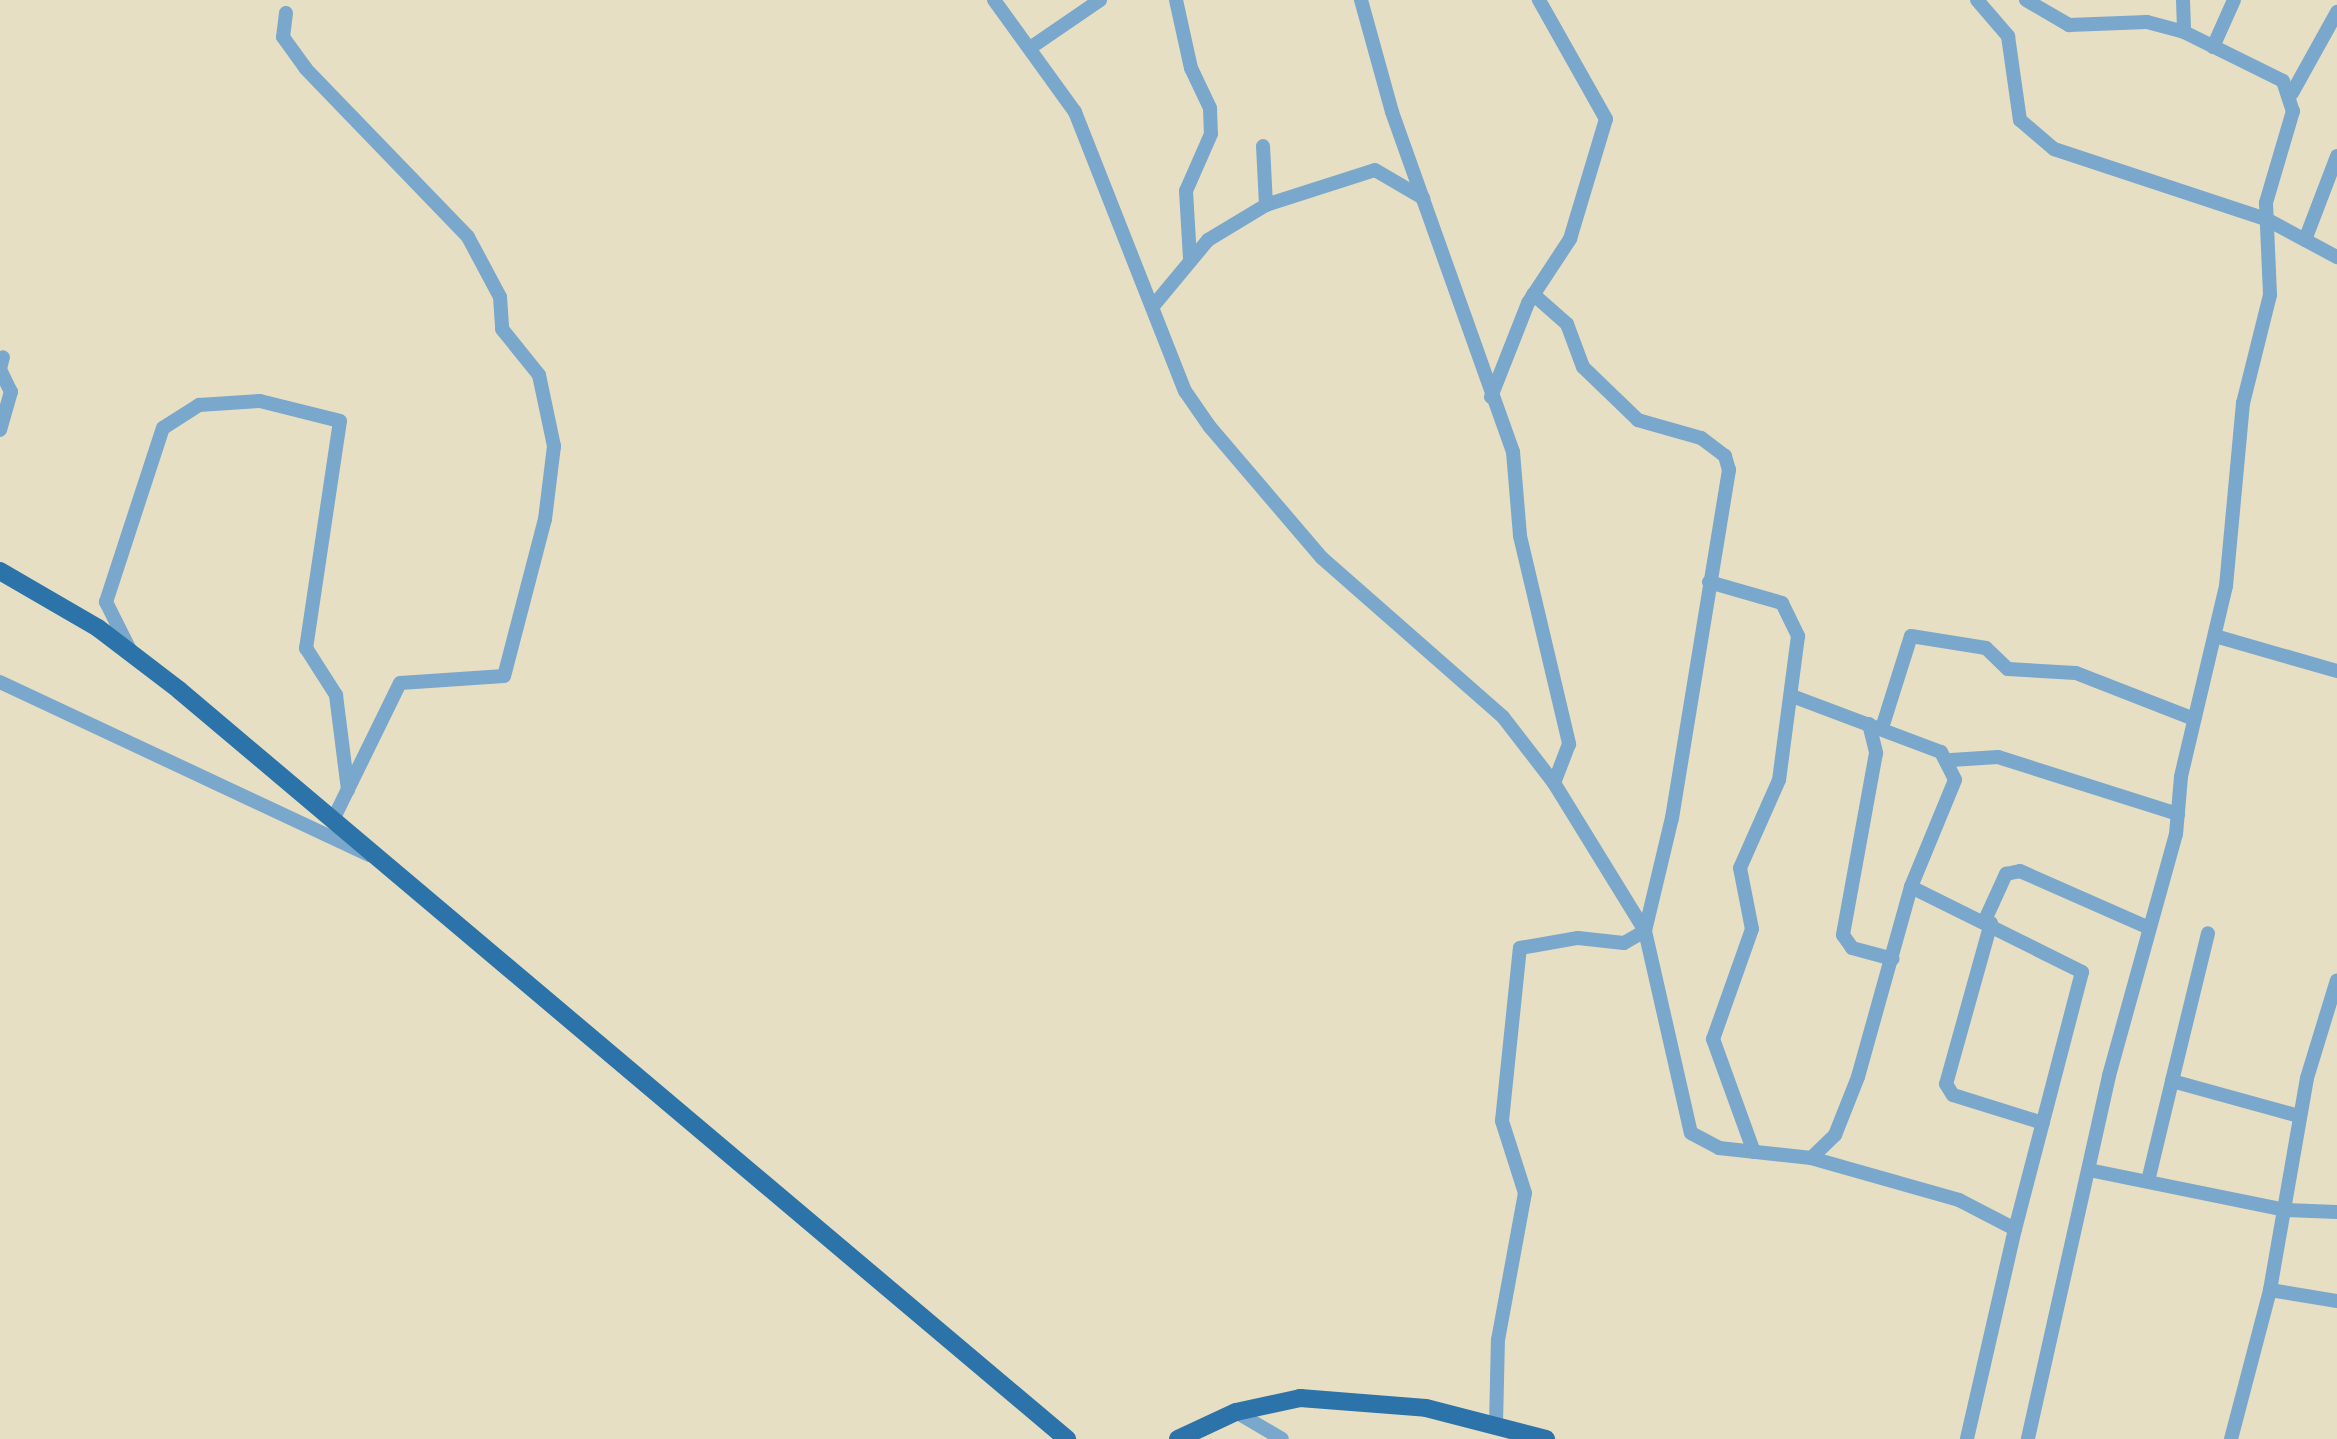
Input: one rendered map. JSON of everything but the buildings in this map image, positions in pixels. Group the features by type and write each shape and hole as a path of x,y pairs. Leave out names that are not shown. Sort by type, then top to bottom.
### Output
{"main road":[{"path":"0,571 132,654 1067,1439"},
{"path":"1178,1439 1236,1412 1300,1398 1378,1401 1496,1425 1546,1439"}],"street":[{"path":"994,0 1075,112 1154,305 1185,391 1210,427 1322,558 1484,698 1554,783 1645,931 1691,1133 1719,1148 1811,1158 1959,1200 2015,1229"},
{"path":"1030,48 1100,0"},
{"path":"1176,0 1191,68 1210,108 1211,134 1186,191 1190,258"},
{"path":"1361,0 1491,397 1513,452 1520,536 1569,744 1554,783"},
{"path":"1491,397 1533,294 1570,239 1606,119 1539,0"},
{"path":"1977,0 2008,36 2020,120 2027,129 2080,162 2266,219 2337,257"},
{"path":"2026,0 2069,25 2147,22 2184,32 2283,81 2292,93"},
{"path":"2183,0 2184,32"},
{"path":"2213,47 2234,0"},
{"path":"2028,1439 2089,1170 2178,814 2194,719 2215,636 2243,403 2270,295 2266,219 2292,93 2337,12"},
{"path":"286,13 283,37 306,69 468,237 500,297 502,329 539,375 552,419 545,519 504,676 400,683 333,820"},
{"path":"1263,146 1266,205"},
{"path":"2305,240 2337,156"},
{"path":"1154,305 1190,258 1266,205 1375,170 1400,178 1426,200"},
{"path":"1496,1425 1498,1340 1525,1193 1502,1121 1520,948 1569,938 1624,943 1645,931 1672,818 1709,582 1725,456 1701,438 1638,420 1583,367 1567,324 1533,294"},
{"path":"0,430 11,392 0,369 3,357"},
{"path":"132,654 106,602 163,428 199,405 260,401 340,421 306,648 336,695 348,791"},
{"path":"1709,582 1765,593 1790,610 1798,636 1787,684 1792,696 1779,780 1740,868 1752,929 1713,1039 1754,1152"},
{"path":"1893,959 1852,948 1843,935 1876,753 1876,726 1911,636 1986,648 2008,669 2076,673 2194,719"},
{"path":"2215,636 2337,671"},
{"path":"0,682 379,859"},
{"path":"1792,696 1876,726 1951,760 1998,757 2178,814"},
{"path":"1811,1158 1835,1135 1893,959 1911,887 1955,780 1951,760"},
{"path":"2043,1123 1953,1095 1946,1084 1988,921 2006,874 2020,871 2149,928"},
{"path":"1911,887 1988,921 2082,972 2015,1229 1967,1439"},
{"path":"2148,1181 2208,933"},
{"path":"2231,1439 2270,1290 2299,1116 2337,980"},
{"path":"2172,1081 2299,1116"},
{"path":"2089,1170 2285,1210 2337,1212"},
{"path":"2270,1290 2337,1301"},
{"path":"1236,1412 1282,1439"}]}
